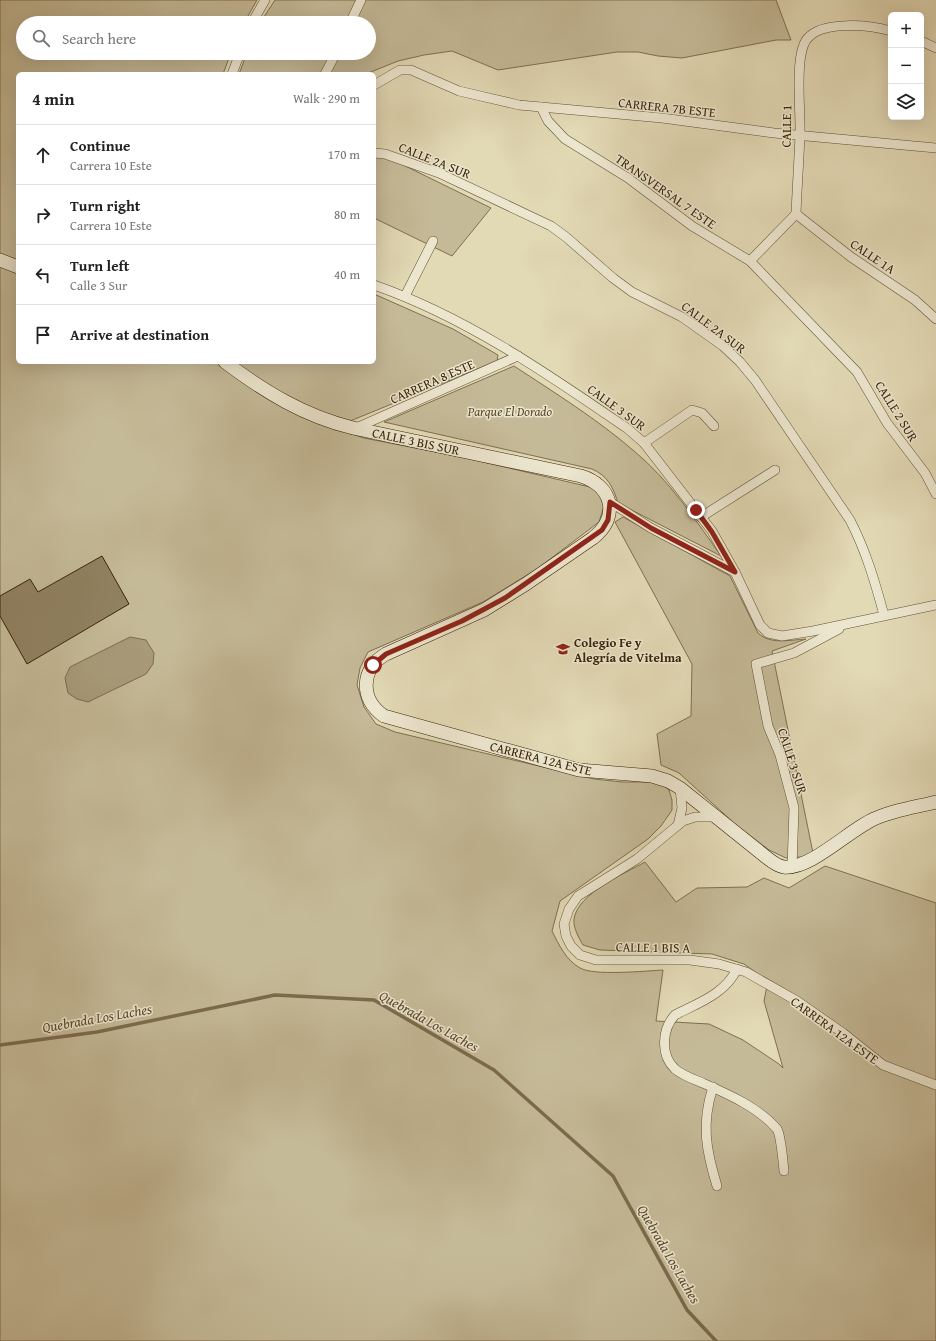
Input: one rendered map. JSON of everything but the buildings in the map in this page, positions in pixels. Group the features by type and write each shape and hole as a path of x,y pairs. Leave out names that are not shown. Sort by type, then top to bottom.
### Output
{"street":[{"path":"256,16 265,0"},
{"path":"353,16 361,0"},
{"name":"CALLE 1","path":"796,214 800,135 800,64 803,44 812,33 819,30 868,25 888,30"},
{"path":"924,43 936,48"},
{"path":"233,72 237,60"},
{"path":"327,72 333,60"},
{"name":"CARRERA 7B ESTE","path":"376,84 400,70 411,70 459,91 519,105 662,118 800,135 936,148"},
{"name":"TRANSVERSAL 7 ESTE","path":"541,107 548,121 565,139 628,178 692,226 750,261 831,344"},
{"name":"CALLE 2A SUR","path":"376,153 386,154 439,173 551,226 632,292 682,317 732,354 751,376 850,520 861,541 870,566 884,615"},
{"path":"750,261 796,214"},
{"name":"CALLE 1A","path":"796,214 851,257 916,300 936,319"},
{"path":"405,296 433,240"},
{"path":"0,260 16,266"},
{"name":"CALLE 3 SUR","path":"376,286 405,296 466,325 518,356 628,429 644,443 701,517 735,572 760,625 768,633 782,636 851,624"},
{"name":"CALLE 2 SUR","path":"831,344 864,382 887,424 925,473 936,494"},
{"name":"CARRERA 8 ESTE","path":"356,428 518,356"},
{"name":"CALLE 3 BIS SUR","path":"228,364 257,386 290,405 324,420 581,476 598,485 610,502"},
{"path":"644,443 692,410 702,413 714,426"},
{"path":"701,517 775,470"},
{"path":"610,502 651,528 735,572"},
{"name":"CARRERA 12A ESTE","path":"610,502 608,520 602,530 593,538 526,584 484,610 381,657 373,665 367,675 366,687 368,698 374,708 389,718 579,770 652,776 668,781 680,788 714,817 774,863 780,866 792,867"},
{"path":"851,624 884,615 936,605"},
{"name":"CALLE 3 SUR","path":"792,867 794,808 780,754 768,726 756,664 794,653 851,624"},
{"path":"678,825 682,808 680,788"},
{"path":"792,867 810,861 853,830 876,818 936,801"},
{"path":"678,825 695,817 714,817"},
{"name":"CALLE 1 BIS A","path":"678,825 637,859 584,891 573,902 566,916 564,924 566,936 571,946 580,955 596,960 668,959 719,964 737,970"},
{"path":"737,970 732,980 725,987 675,1015 670,1020 666,1028 664,1042 668,1061 680,1073 713,1087 745,1104 778,1130 784,1170"},
{"name":"CARRERA 12A ESTE","path":"737,970 746,972 797,1001 843,1033 883,1065 936,1085"},
{"path":"713,1087 706,1107 706,1138 717,1186"}],"green space":[{"path":"0,0 257,0 248,16 16,16 16,60 228,60 224,72 16,72 16,364 376,364 376,295 453,329 498,355 497,361 333,428 364,438 466,458 590,487 599,493 604,506 599,522 537,569 483,602 368,652 360,668 357,685 364,707 376,724 395,732 594,779 622,782 652,782 663,785 669,790 672,800 672,810 661,826 648,839 560,901 552,931 563,952 575,965 580,968 596,972 663,970 656,1021 709,1024 743,1040 783,1068 764,1001 768,981 744,964 712,954 600,950 583,945 574,926 574,919 577,910 584,901 603,885 645,862 676,902 697,888 747,887 764,878 789,888 825,866 936,903 936,1341 0,1341"},
{"path":"275,0 776,0 791,40 776,40 682,58 658,56 638,52 617,52 498,70 452,51 398,61 371,72 240,72 244,60 376,60 376,16 265,16"},
{"path":"376,155 393,160 491,208 452,256 376,219"},
{"name":"Parque El Dorado","path":"514,366 591,417 647,462 681,500 721,556 618,503 614,492 606,479 592,469 384,422"},
{"path":"623,517 730,576 758,633 763,637 780,641 806,639 772,651 813,853 801,857 786,858 769,850 734,823 679,773 661,765 657,734 691,716 692,664 615,522"}],"shaded area":[{"path":"130,637 146,640 154,653 153,664 146,674 88,702 77,699 68,693 65,678 70,667"}],"waterway":[{"name":"Quebrada Los Laches","path":"0,1045 97,1032 275,995 374,1000 494,1070 613,1176 687,1310 716,1341"}],"place":[{"name":"Colegio Fe y Alegría de Vitelma","path":"563,649"}],"route":[{"path":"373,665 376,660 386,654 462,621 505,598 593,538 602,530 608,520 610,502 651,528 735,572 712,532 696,510"}]}
